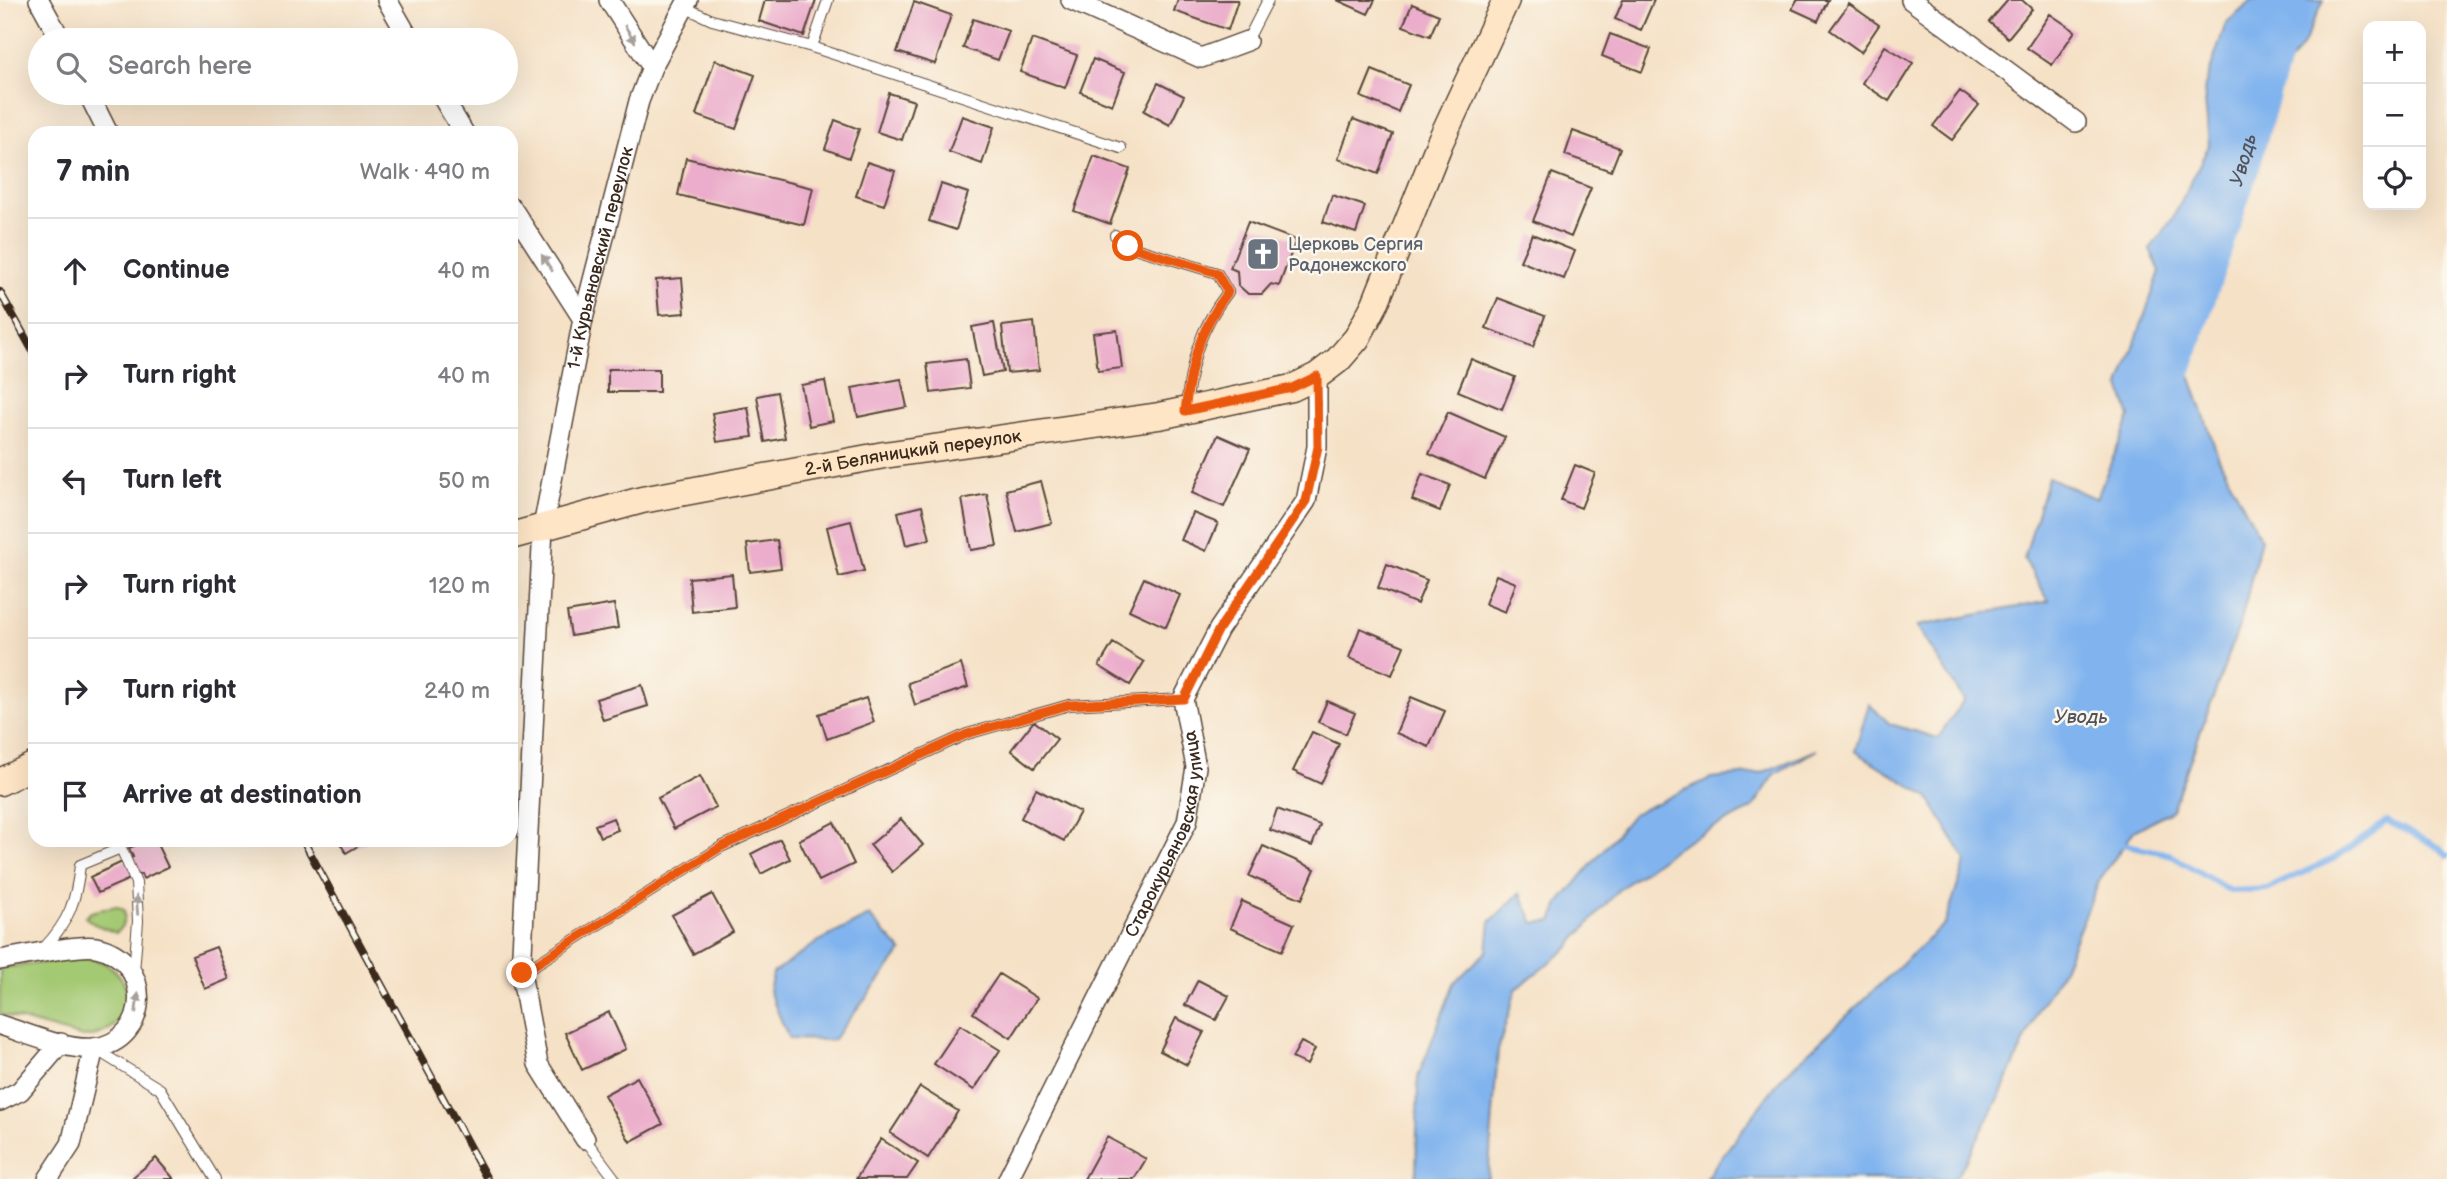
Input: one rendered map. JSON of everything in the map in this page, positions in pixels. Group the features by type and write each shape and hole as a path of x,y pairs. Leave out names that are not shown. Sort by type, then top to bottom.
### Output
{"main road":[{"path":"1317,376 1338,360 1357,338 1375,304 1440,142 1506,0"},
{"name":"2-й Беляницкий переулок","path":"518,534 642,500 884,455 1185,411 1292,388 1317,376"},
{"path":"0,782 28,768"}],"street":[{"path":"39,0 54,28"},
{"path":"387,0 403,28"},
{"path":"609,0 652,67"},
{"path":"1071,0 1201,58 1247,41"},
{"path":"1910,0 2076,122"},
{"name":"1-й Курьяновский переулок","path":"585,1139 538,1064 522,973 543,527 583,319 639,101 652,67 686,4"},
{"path":"94,105 104,126"},
{"path":"447,105 460,126"},
{"path":"518,218 583,319"},
{"path":"1184,699 1219,629 1306,501 1318,447 1317,376"},
{"name":"Старокурьяновская улица","path":"1008,1179 1187,822 1196,767 1184,699"},
{"path":"0,960 93,947 109,951 123,960 134,973 139,989 139,1005 134,1021 124,1034 110,1044 94,1048 61,1043 0,1025"},
{"path":"0,1101 20,1091 61,1043"},
{"path":"51,1179 71,1144 94,1048"}],"lane":[{"path":"812,47 828,0"},
{"path":"1247,41 1268,0"},
{"path":"686,4 712,20 812,47 1121,148"},
{"path":"1115,235 1128,246 1217,273 1228,292 1198,342 1191,367 1185,411"},
{"path":"522,973 721,847 967,734 1069,705 1184,699"},
{"path":"39,954 59,932 77,898 80,865 121,848 136,883 138,921 134,973"},
{"path":"94,1048 160,1089 215,1179"},
{"path":"585,1139 615,1179"}],"green space":[{"path":"116,906 124,910 125,917 116,933 85,917 91,912"},
{"path":"83,958 102,962 116,971 124,984 127,998 124,1011 116,1024 102,1033 83,1037 0,1014 0,968"}],"water":[{"name":"Уводь","path":"2253,0 2324,0 2301,48 2236,124 2240,169 2204,246 2181,349 2219,459 2261,539 2241,621 2172,810 2134,831 2100,879 2061,973 2040,1007 1997,1102 1954,1179 1705,1179 1782,1077 1945,923 1966,861 1928,797 1855,751 1869,704 1890,724 1938,738 1964,700 1917,626 2049,601 2024,559 2048,477 2096,499 2130,417 2120,386 2160,271 2150,249 2173,218 2209,145 2204,89 2226,23"},
{"path":"1817,750 1775,774 1752,809 1686,841 1617,891 1568,948 1516,989 1498,1050 1488,1179 1416,1179 1418,1077 1454,983 1487,951 1490,922 1520,893 1534,923 1552,921 1560,902 1633,814 1711,778 1761,773"},
{"path":"869,916 902,951 833,1040 789,1039 769,991 773,973 819,941"}],"building":[{"path":"765,0 816,0 804,36 759,21"},
{"path":"1178,0 1238,0 1228,30 1174,11"},
{"path":"1337,0 1375,0 1368,14"},
{"path":"1623,0 1654,0 1641,30 1615,19"},
{"path":"1797,0 1828,0 1818,21 1792,9"},
{"path":"2008,0 2022,0 2032,9 2008,38 1989,22"},
{"path":"914,2 951,15 935,64 897,52"},
{"path":"1412,4 1439,15 1430,36 1403,26"},
{"path":"1849,4 1879,25 1861,52 1830,30"},
{"path":"2050,14 2075,31 2052,65 2027,48"},
{"path":"973,19 1009,31 998,60 963,48"},
{"path":"1610,34 1651,49 1642,72 1602,56"},
{"path":"1032,39 1077,55 1065,88 1020,72"},
{"path":"1885,46 1913,63 1889,101 1862,83"},
{"path":"1093,59 1125,72 1112,105 1080,92"},
{"path":"715,60 755,75 736,129 696,115"},
{"path":"1372,70 1409,85 1398,112 1361,97"},
{"path":"1158,83 1184,96 1170,125 1144,111"},
{"path":"1960,91 1979,105 1952,140 1933,126"},
{"path":"889,93 914,101 902,140 877,132"},
{"path":"962,116 994,127 982,164 949,152"},
{"path":"1353,119 1393,134 1378,174 1338,159"},
{"path":"835,120 859,129 849,158 825,149"},
{"path":"1573,131 1620,148 1611,171 1565,155"},
{"path":"1094,156 1130,169 1110,224 1074,211"},
{"path":"686,158 813,188 804,225 678,195"},
{"path":"867,162 895,171 884,205 856,196"},
{"path":"1552,173 1591,188 1571,237 1533,221"},
{"path":"941,184 968,193 956,230 929,221"},
{"path":"1332,195 1365,206 1356,233 1323,222"},
{"name":"Церковь Сергия Радонежского","path":"1248,222 1296,240 1279,286 1271,284 1262,294 1248,294 1238,285 1237,271 1230,268"},
{"path":"1532,234 1575,251 1564,279 1520,261"},
{"path":"682,278 685,313 659,315 656,280"},
{"path":"1498,298 1545,316 1533,347 1486,328"},
{"path":"1034,322 1039,370 1007,373 1002,326"},
{"path":"994,323 1003,372 982,376 972,327"},
{"path":"1117,330 1122,368 1098,371 1093,333"},
{"path":"966,359 970,388 931,393 927,364"},
{"path":"1471,359 1515,377 1502,409 1458,391"},
{"path":"608,369 659,369 659,392 608,392"},
{"path":"901,379 907,407 858,417 852,388"},
{"path":"825,381 833,421 809,426 801,385"},
{"path":"777,392 785,438 765,442 757,396"},
{"path":"748,407 753,437 717,442 712,413"},
{"path":"1448,412 1505,437 1485,479 1429,454"},
{"path":"1218,435 1250,449 1224,507 1192,493"},
{"path":"1575,465 1595,473 1581,508 1561,500"},
{"path":"1422,474 1450,485 1440,511 1412,500"},
{"path":"1041,481 1052,523 1017,532 1006,490"},
{"path":"987,494 997,546 971,550 962,499"},
{"path":"922,506 930,539 906,545 898,512"},
{"path":"1193,513 1218,523 1206,551 1181,540"},
{"path":"851,521 864,571 839,577 827,527"},
{"path":"777,540 781,568 750,572 747,544"},
{"path":"1387,564 1427,580 1417,604 1378,588"},
{"path":"732,574 735,607 692,612 689,578"},
{"path":"1496,575 1516,583 1505,612 1485,604"},
{"path":"1144,578 1180,595 1166,627 1129,610"},
{"path":"614,604 618,628 571,636 567,612"},
{"path":"1360,628 1404,646 1392,675 1349,658"},
{"path":"1113,643 1144,662 1130,685 1099,666"},
{"path":"961,664 968,687 915,705 908,683"},
{"path":"642,685 648,706 603,720 596,699"},
{"path":"1411,697 1445,711 1429,747 1396,733"},
{"path":"866,698 874,722 827,739 819,714"},
{"path":"1327,701 1355,713 1346,734 1318,722"},
{"path":"1034,721 1057,739 1034,768 1011,750"},
{"path":"1312,732 1339,744 1321,784 1293,771"},
{"path":"700,776 716,807 674,829 658,798"},
{"path":"1036,789 1080,812 1064,841 1021,818"},
{"path":"1277,809 1320,825 1312,846 1270,830"},
{"path":"613,818 618,830 600,837 595,825"},
{"path":"901,819 923,845 892,872 870,845"},
{"path":"834,822 854,864 819,881 799,840"},
{"path":"780,839 790,859 761,874 751,854"},
{"path":"1263,846 1315,869 1302,899 1249,876"},
{"path":"158,847 168,867 143,879 141,874 98,893 90,877 133,857 129,848"},
{"path":"342,847 356,847 346,853"},
{"path":"712,894 733,932 693,954 672,915"},
{"path":"1242,901 1294,924 1282,951 1230,928"},
{"path":"216,947 229,979 205,989 192,956"},
{"path":"999,974 1037,998 1011,1038 973,1013"},
{"path":"1198,980 1229,996 1216,1020 1185,1005"},
{"path":"609,1012 626,1049 582,1070 565,1033"},
{"path":"1176,1018 1204,1032 1187,1065 1160,1051"},
{"path":"960,1025 1000,1050 974,1090 934,1064"},
{"path":"1301,1042 1315,1049 1307,1065 1292,1058"},
{"path":"637,1077 663,1124 630,1142 604,1095"},
{"path":"920,1087 958,1111 928,1158 890,1133"},
{"path":"1107,1137 1146,1159 1134,1179 1084,1179"},
{"path":"881,1139 918,1163 907,1179 856,1179"},
{"path":"156,1158 174,1179 134,1179 133,1177"}],"waterway":[{"name":"Уводь","path":"2164,397 2240,169 2288,0"},
{"path":"2118,843 2169,854 2230,891 2267,889 2335,858 2387,821 2440,848 2447,856"}],"railway":[{"path":"0,292 28,342"},
{"path":"307,847 487,1179"}],"place":[{"name":"Церковь Сергия Радонежского","path":"1263,254"}],"route":[{"path":"522,973 721,847 967,734 1069,705 1184,699 1219,629 1306,501 1318,447 1317,376 1292,388 1185,411 1191,367 1198,342 1228,292 1217,273 1128,246"}]}
